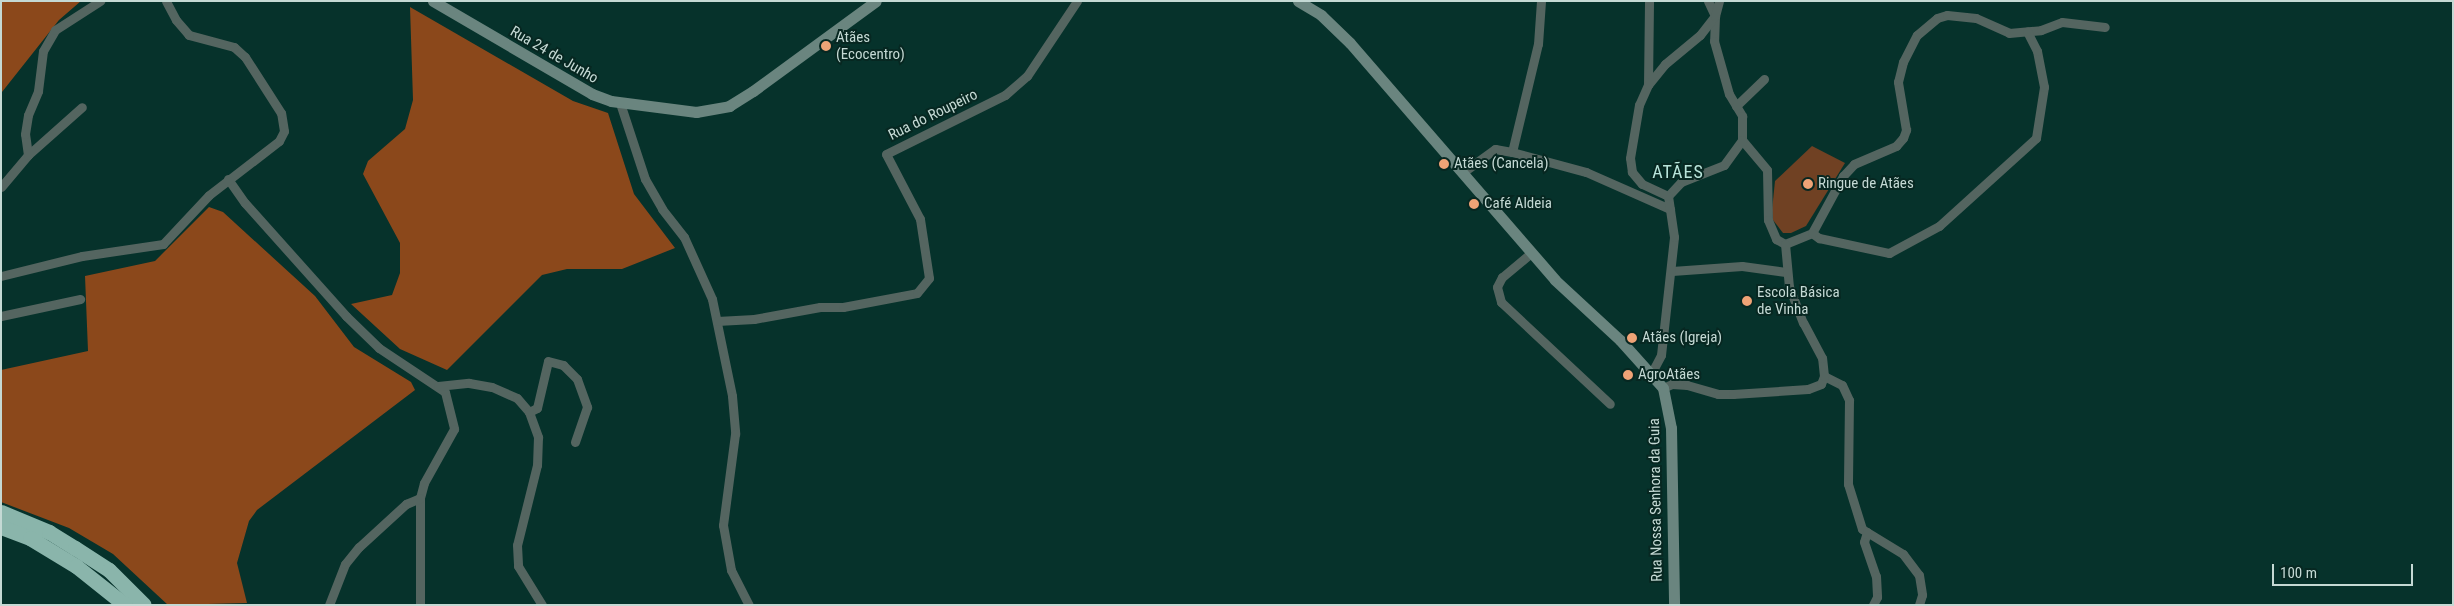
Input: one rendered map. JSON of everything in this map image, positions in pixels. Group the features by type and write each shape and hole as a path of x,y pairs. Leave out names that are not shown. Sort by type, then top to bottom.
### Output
{"highway":[{"path":"1,512 75,548 109,570 144,605"},
{"path":"1,527 30,538 76,566 125,605"}],"main road":[{"name":"Rua 24 de Junho","path":"433,1 566,82 620,103 696,112 729,106 876,1"},
{"name":"Rua Nossa Senhora da Guia","path":"1298,1 1321,15 1350,43 1531,253 1663,388 1671,428 1674,605"}],"street":[{"path":"28,155 25,134 28,115 38,91 43,51 55,30 100,1"},
{"path":"1,276 82,256 162,244 228,179 279,141 284,122 245,57 234,47 189,35 176,20 166,1"},
{"name":"Rua do Roupeiro","path":"716,321 898,298 917,293 929,278 920,219 886,154 1006,95 1027,76 1077,1"},
{"path":"1512,152 1538,44 1541,1"},
{"path":"1648,86 1649,1"},
{"path":"1668,196 1681,182 1724,165 1742,140 1742,116 1729,94 1714,41 1714,16 1708,1"},
{"path":"1668,196 1642,184 1632,172 1630,158 1639,105 1648,86 1665,64 1700,35 1714,16 1719,1"},
{"path":"1742,140 1767,170 1768,220 1776,239 1786,244 1812,233 1849,170 1903,138 1906,130 1898,82 1908,50 1917,35 1937,18 1948,15 1976,18 2009,33 2027,32 2062,22 2105,27"},
{"path":"1812,233 1819,238 1889,253 1939,226 2036,138 2044,87 2037,51 2027,32"},
{"path":"1736,106 1764,79"},
{"path":"620,103 645,179 662,209 684,237 712,299 732,396 735,434 723,525 731,570 749,605"},
{"path":"1,187 28,155 82,107"},
{"path":"1462,173 1495,150 1512,152 1586,172 1670,209"},
{"path":"228,179 245,203 346,316 379,348 438,386 450,403 454,429 424,483 420,498 420,605"},
{"path":"1651,374 1661,355 1672,271 1674,237 1668,196"},
{"path":"1663,388 1672,384 1687,385 1718,394 1808,388 1821,384 1824,376 1822,358 1802,323 1786,272 1786,244"},
{"path":"1531,253 1502,278 1497,287 1501,302 1610,404"},
{"path":"1672,271 1742,266 1786,272"},
{"path":"1,316 80,299"},
{"path":"529,412 536,408 548,361 563,365 577,379 587,407 575,442"},
{"path":"1824,376 1842,385 1849,400 1848,484 1856,513 1867,532 1903,554 1919,575 1922,595 1919,605"},
{"path":"438,386 470,383 492,387 517,398 529,412 538,437 537,465 517,545 518,559 525,580 542,605"},
{"path":"329,605 345,564 359,547 406,504 420,498"},
{"path":"1867,532 1864,542 1876,576 1877,597 1873,605"}],"shaded area":[{"path":"1,1 81,1 59,20 2,92"},
{"path":"410,7 573,101 608,113 634,194 675,248 622,269 567,269 542,275 447,370 400,349 351,304 392,295 400,273 400,243 363,174 368,161 405,129 413,100"},
{"path":"1812,146 1845,163 1806,226 1791,233 1783,233 1773,220 1772,210 1775,181"},
{"path":"209,207 223,212 315,296 354,347 411,382 415,390 257,510 249,521 237,563 247,603 168,605 113,554 69,528 1,502 1,370 88,351 85,276 155,261"}],"place":[{"name":"Atães (Ecocentro)","path":"826,46"},
{"name":"Atães (Cancela)","path":"1444,164"},
{"name":"Ringue de Atães","path":"1808,184"},
{"name":"Café Aldeia","path":"1474,204"},
{"name":"Escola Básica de Vinha","path":"1747,301"},
{"name":"Atães (Igreja)","path":"1632,338"},
{"name":"AgroAtães","path":"1628,375"}],"district":[{"name":"ATÃES","path":"1678,172"}]}
